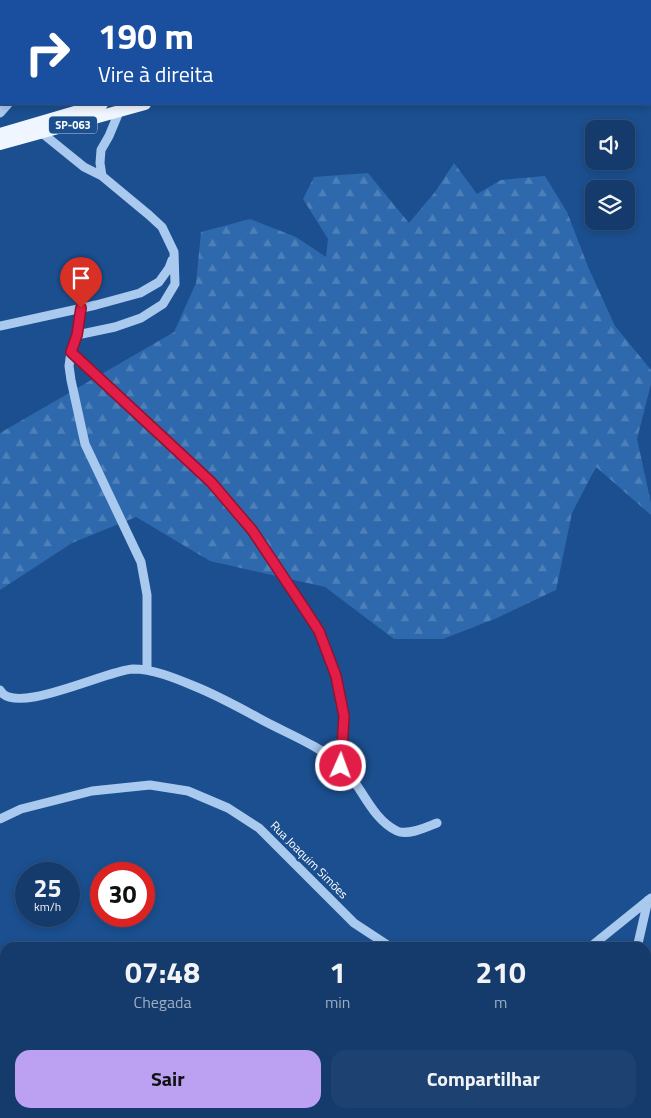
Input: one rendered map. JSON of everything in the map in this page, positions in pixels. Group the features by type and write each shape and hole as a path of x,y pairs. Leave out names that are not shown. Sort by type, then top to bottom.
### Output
{"main road":[{"name":"SP-063","path":"0,134 99,105"},
{"name":"SP-063","path":"0,144 142,105"}],"street":[{"path":"102,176 101,150 119,112"},
{"path":"42,133 79,163 102,176 162,227 174,252 175,284 163,304 142,318 115,327 77,335"},
{"path":"0,326 140,293 159,282 169,268 174,252"},
{"path":"81,308 77,335 71,352 69,366 71,380 85,444 141,562 147,595 147,669"},
{"path":"71,352 211,482 252,530 314,623 319,631 336,676 344,716 341,766"},
{"path":"0,690 2,694 12,698 31,698 130,669 147,669 222,698 314,746 341,766 382,820 391,828 400,832 412,831 437,823"},
{"name":"Rua Joaquim Simões","path":"0,819 21,809 92,791 150,785 188,791 228,808 259,828 354,923 383,942"},
{"path":"596,942 650,899"},
{"path":"639,942 650,899"}],"green space":[{"path":"454,163 477,194 501,180 545,176 567,212 589,269 615,326 651,370 651,384 637,439 651,503 651,515 596,467 572,513 556,590 497,618 443,639 394,639 325,587 210,561 136,517 72,543 0,590 0,433 174,332 196,283 201,232 250,219 296,237 326,257 328,239 303,199 314,177 368,173 409,223 435,192"}],"route":[{"path":"81,308 77,335 71,352 211,482 252,530 319,631 336,676 344,716 341,766"}]}
